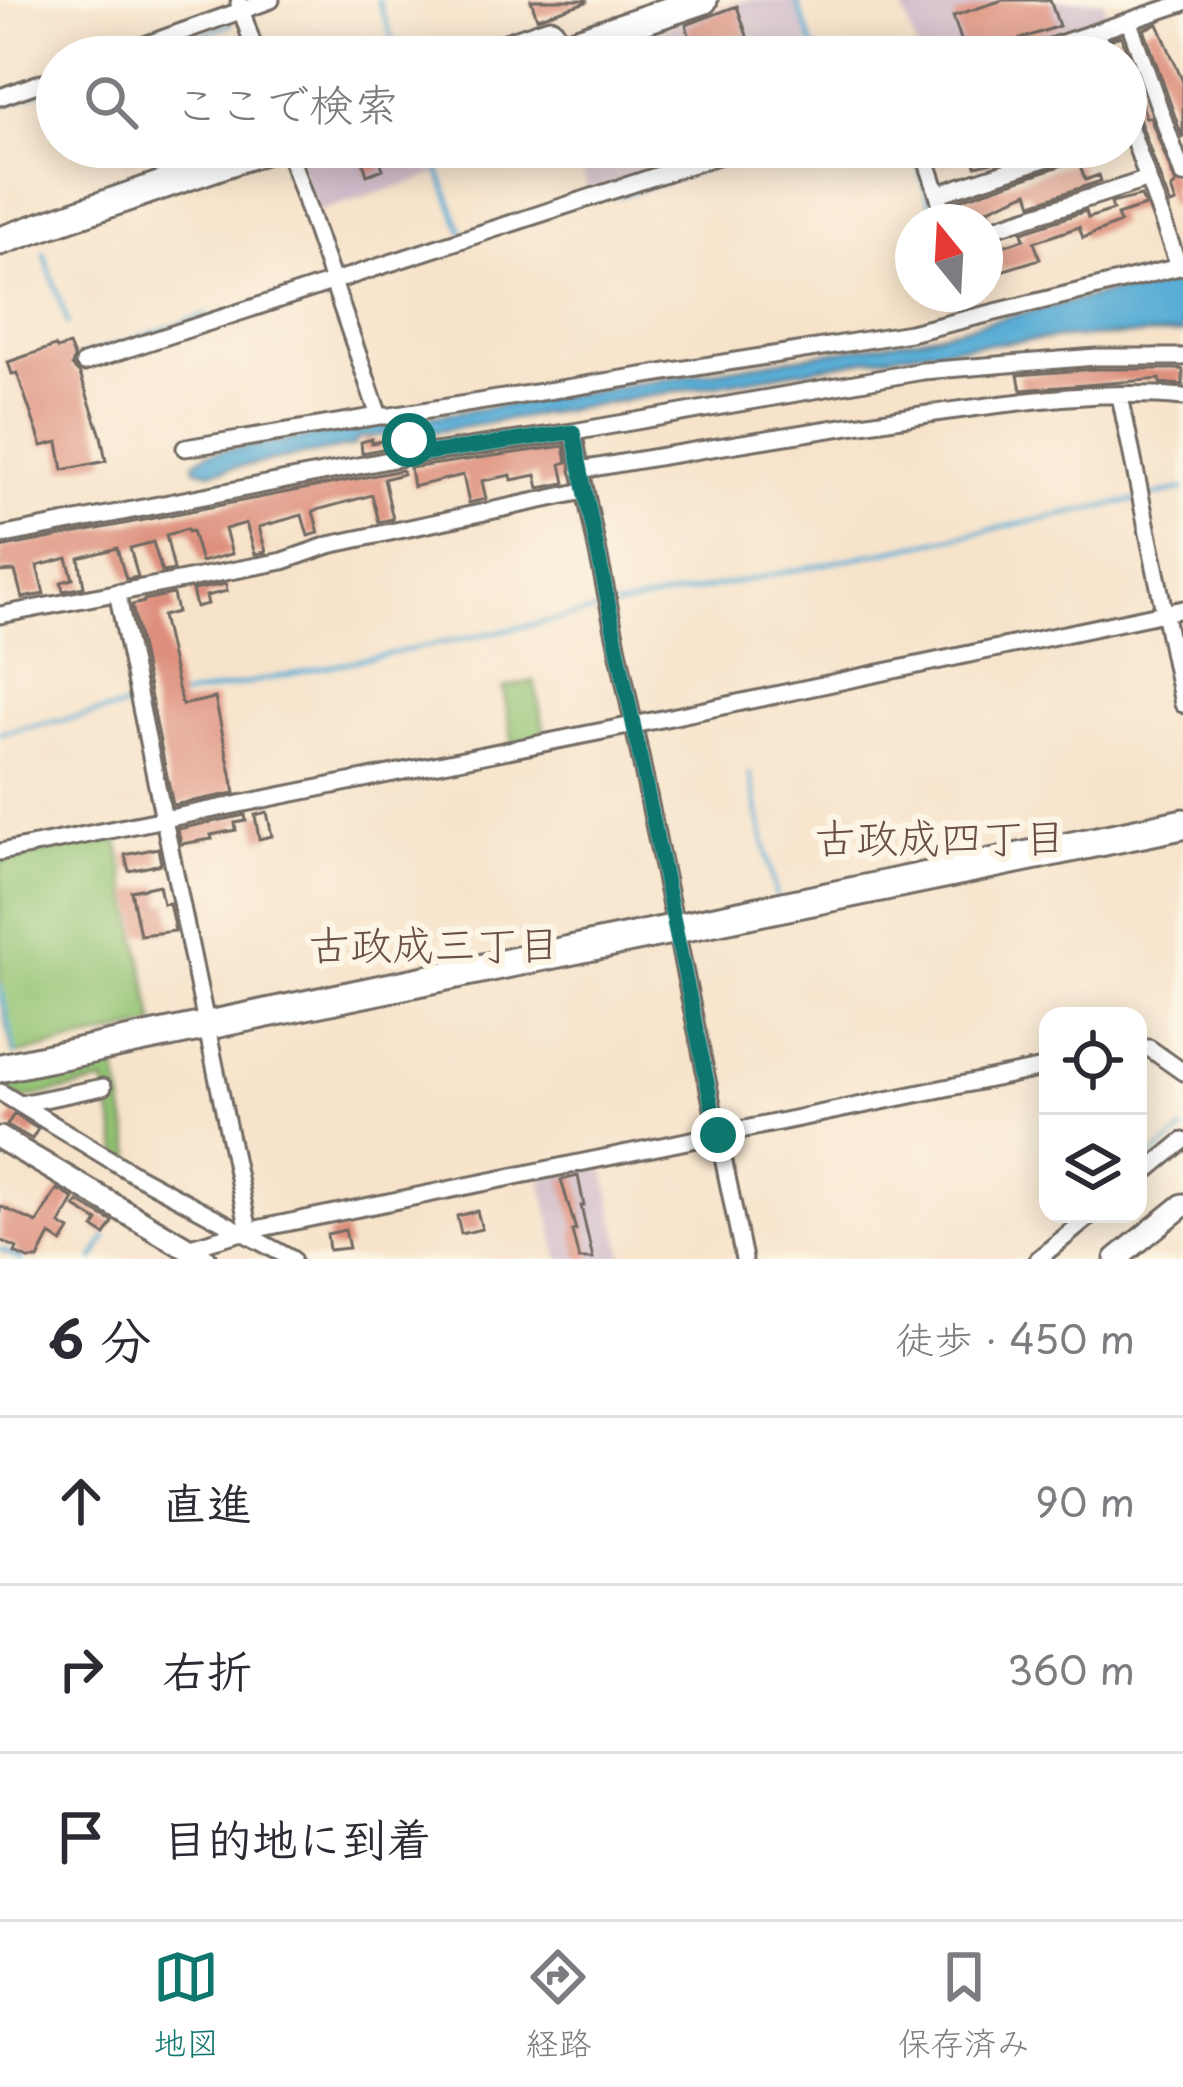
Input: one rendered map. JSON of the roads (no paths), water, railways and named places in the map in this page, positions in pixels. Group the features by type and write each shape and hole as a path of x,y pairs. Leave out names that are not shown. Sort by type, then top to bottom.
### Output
{"highway":[{"path":"542,36 647,0"},
{"path":"596,36 703,0"},
{"path":"0,221 154,168"},
{"path":"0,241 230,168"}],"main road":[{"path":"0,1138 196,1254"},
{"path":"1117,1259 1183,1205"}],"street":[{"path":"163,36 240,5 271,0"},
{"path":"1084,36 1183,3"},
{"path":"240,5 250,36"},
{"path":"1129,22 1134,36"},
{"path":"1096,32 1097,36"},
{"path":"1147,73 1183,176"},
{"path":"0,97 36,84"},
{"path":"287,168 388,418 412,448"},
{"path":"84,363 681,168"},
{"path":"929,168 941,204"},
{"path":"938,194 1018,168"},
{"path":"185,448 910,333 1181,267 1144,168"},
{"path":"1003,225 1148,179"},
{"path":"0,536 412,448 573,432 923,371 1096,358 1183,357"},
{"path":"1120,396 1183,704"},
{"path":"580,470 1049,398 1183,397"},
{"path":"573,432 744,1259"},
{"path":"0,615 284,561 328,544 584,491"},
{"path":"117,592 245,1231"},
{"path":"0,852 1183,609"},
{"path":"0,1074 1183,817"},
{"path":"675,928 1183,831"},
{"path":"0,1062 206,1026"},
{"path":"1147,1048 1183,1072"},
{"path":"196,1254 245,1231 1039,1069"},
{"path":"20,1104 103,1087"},
{"path":"0,1092 134,1174 292,1259"},
{"path":"1147,1171 1183,1141"},
{"path":"1038,1259 1082,1223"}],"water":[{"path":"1183,275 1183,333 930,349 416,435 358,438 353,446 210,472 195,468 194,462 208,453 923,337"}],"waterway":[{"path":"378,0 391,36"},
{"path":"796,0 809,36"},
{"path":"198,36 231,24"},
{"path":"0,107 36,94"},
{"path":"438,168 462,232"},
{"path":"618,196 707,168"},
{"path":"919,168 930,204"},
{"path":"44,253 68,324"},
{"path":"81,356 207,315"},
{"path":"1146,497 1183,489"},
{"path":"616,607 1135,500"},
{"path":"175,698 598,611"},
{"path":"0,733 132,706"},
{"path":"750,774 776,896"},
{"path":"0,985 15,1054"},
{"path":"1147,1161 1183,1131"},
{"path":"93,1259 106,1237"},
{"path":"0,1249 21,1259"}],"district":[{"name":"古政成四丁目","path":"940,835"},
{"name":"古政成三丁目","path":"434,942"}]}
